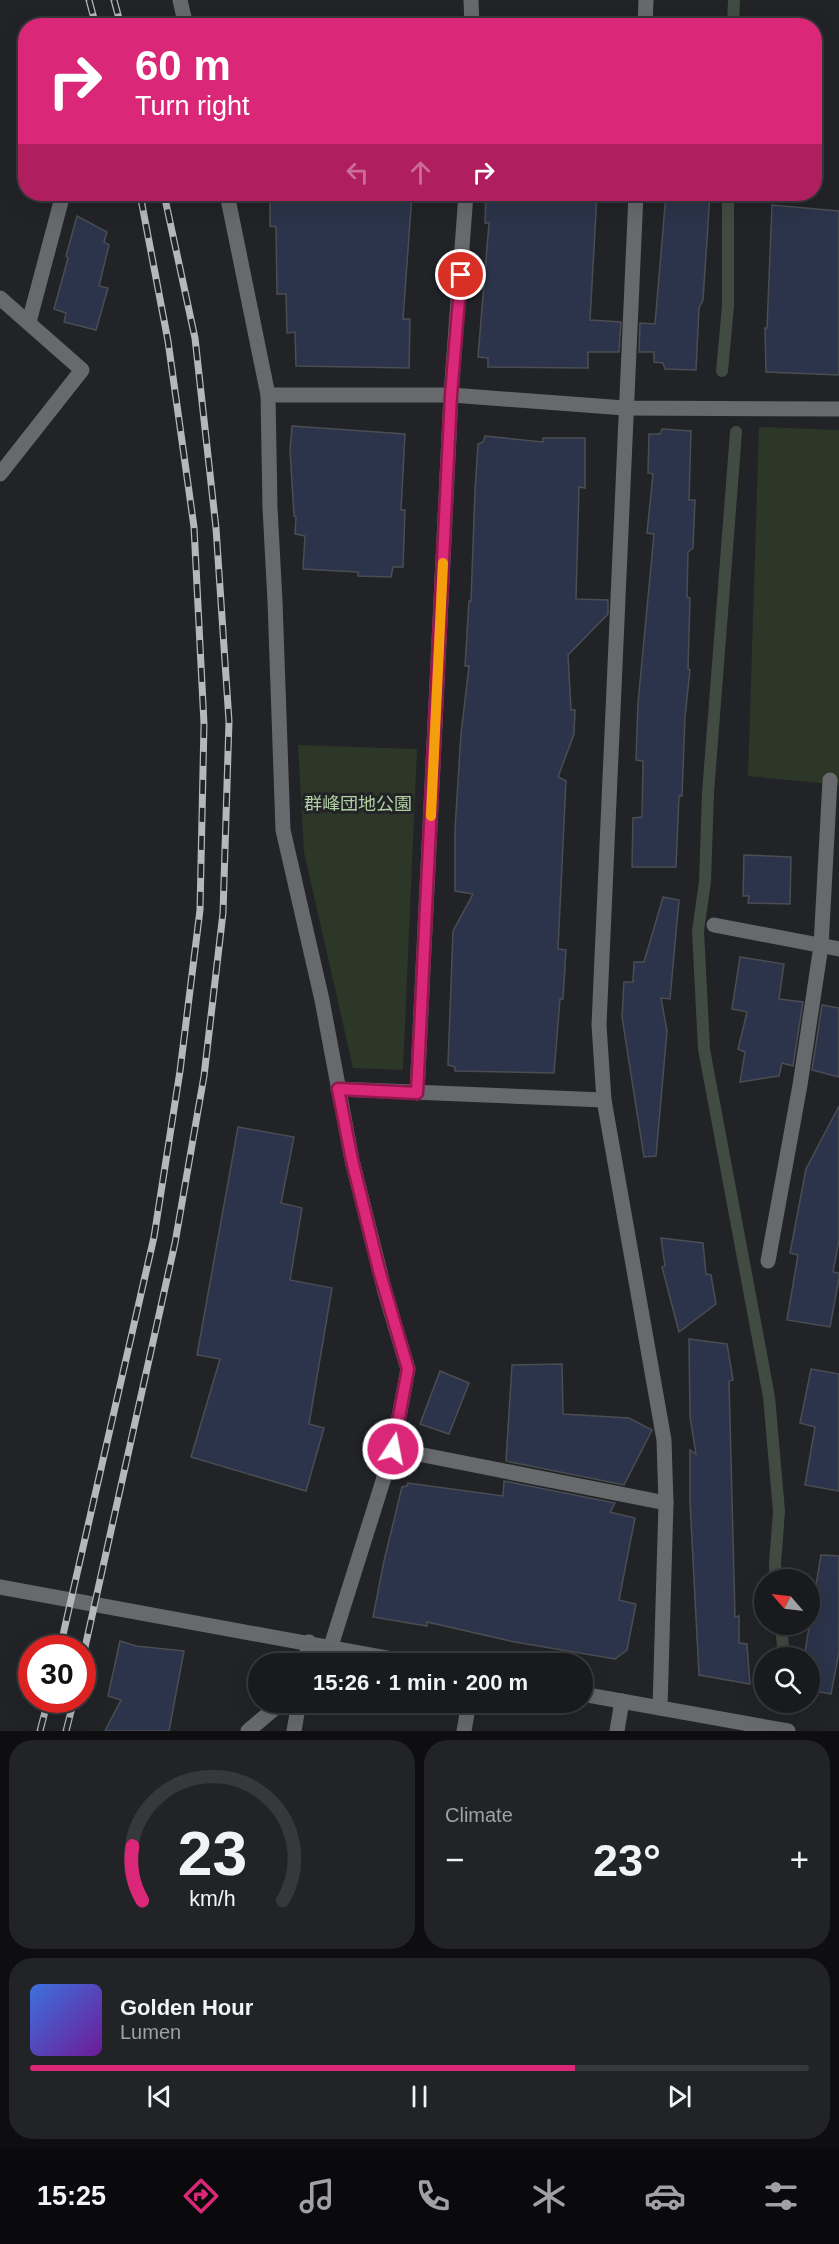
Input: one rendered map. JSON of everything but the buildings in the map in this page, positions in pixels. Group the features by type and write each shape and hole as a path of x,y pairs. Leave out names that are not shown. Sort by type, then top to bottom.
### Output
{"street":[{"path":"180,0 184,18"},
{"path":"471,0 472,18"},
{"path":"645,18 646,0"},
{"path":"28,322 61,201"},
{"path":"228,201 268,395 270,508 283,830 322,1000 352,1160 379,1270 408,1369 393,1449 331,1646"},
{"path":"417,1093 451,395 465,201"},
{"path":"636,201 599,1025 604,1100 664,1440 666,1503 660,1708"},
{"path":"0,298 82,370 0,474"},
{"path":"268,395 451,395 626,408 839,409"},
{"path":"768,1261 800,1085 821,946 830,780"},
{"path":"714,925 839,949"},
{"path":"338,1089 604,1100"},
{"path":"393,1449 666,1503"},
{"path":"0,1587 365,1653"},
{"path":"307,1653 309,1642"},
{"path":"593,1696 788,1731"},
{"path":"617,1731 622,1701"},
{"path":"248,1731 269,1713"},
{"path":"294,1731 297,1713"},
{"path":"464,1731 467,1713"}],"green space":[{"path":"759,427 839,430 839,785 748,776"},
{"name":"群峰団地公園","path":"298,745 417,749 403,1070 353,1068 304,852"}],"waterway":[{"path":"733,18 734,0"},
{"path":"722,371 728,306 728,201"},
{"path":"736,432 708,793 705,882 698,931 704,1049 769,1397 779,1511 775,1569"},
{"path":"782,1635 783,1647"}],"railway":[{"path":"89,0 94,18"},
{"path":"114,0 119,18"},
{"path":"63,1635 154,1237 180,1071 200,910 204,724 194,527 168,341 141,201"},
{"path":"88,1635 175,1243 204,1076 223,913 229,721 216,528 195,338 166,201"},
{"path":"40,1731 45,1713"},
{"path":"66,1731 71,1713"}],"slow traffic":[{"path":"431,816 443,563"}],"route":[{"path":"393,1449 408,1369 379,1270 352,1160 338,1089 417,1093 451,395 461,275"}]}
